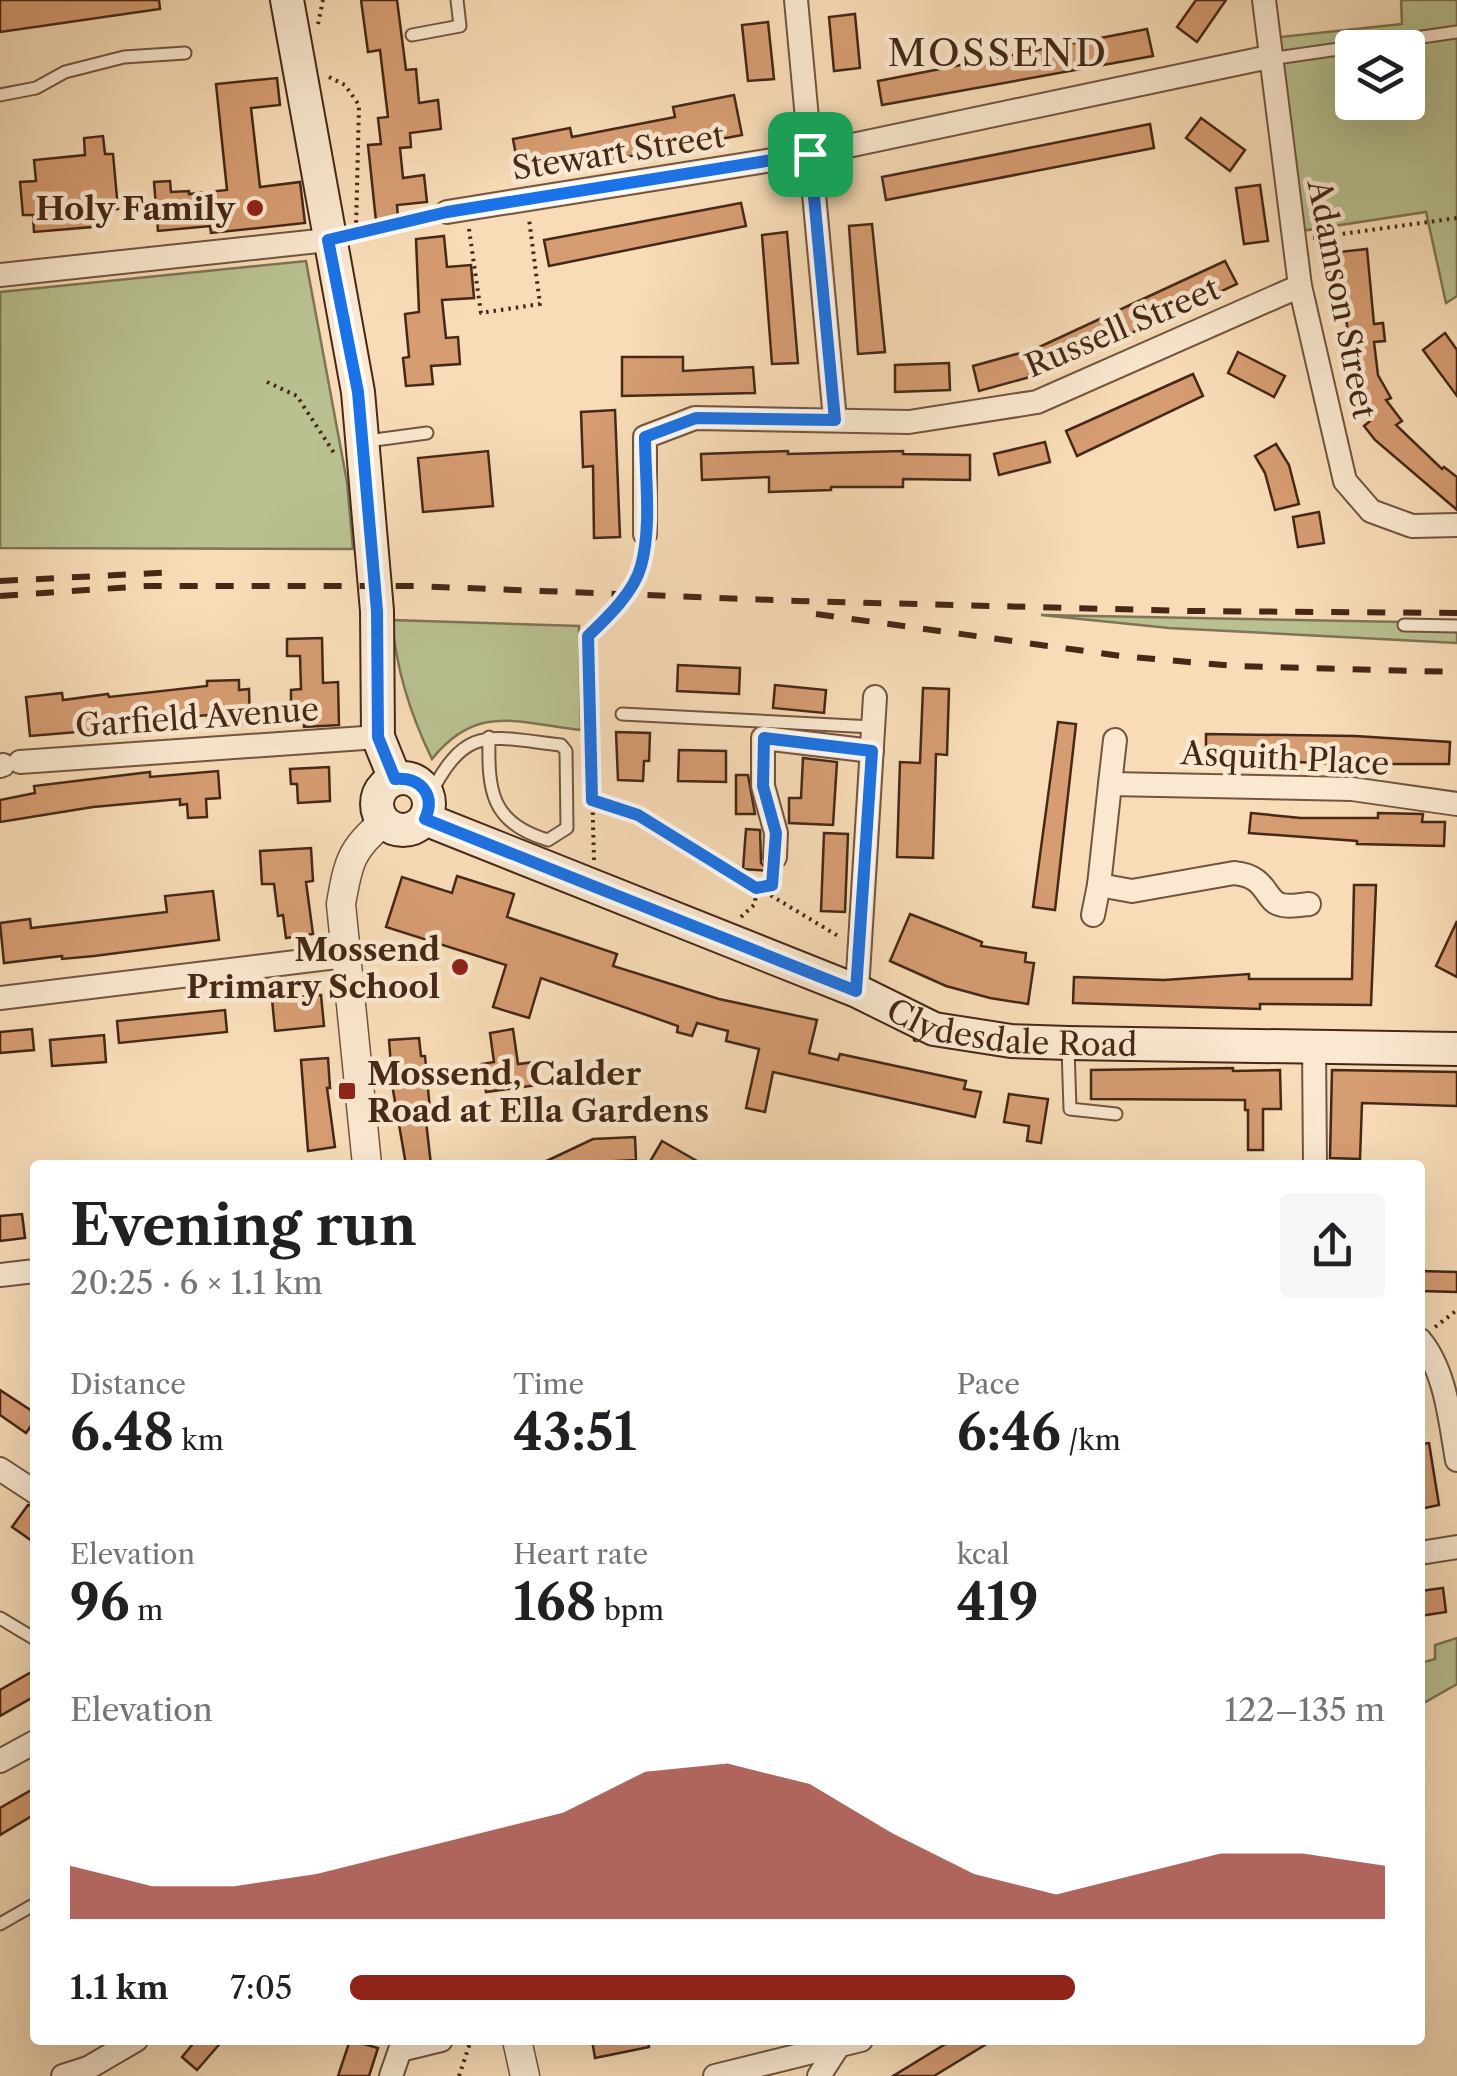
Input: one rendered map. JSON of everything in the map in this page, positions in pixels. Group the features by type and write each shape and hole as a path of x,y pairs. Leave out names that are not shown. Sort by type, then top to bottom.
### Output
{"main road":[{"path":"287,0 342,237 377,611 378,737 395,779 387,783 378,798 379,815 384,822"},
{"name":"Clydesdale Road","path":"395,779 419,783 427,808 595,885 856,991 934,1029 1011,1041 1068,1044 1457,1049"},
{"name":"Clydesdale Road","path":"384,822 405,831 427,808"}],"street":[{"path":"796,0 835,420"},
{"name":"Adamson Street","path":"1264,0 1300,286 1344,482 1371,511 1412,526 1457,524"},
{"name":"Stewart Street","path":"457,211 810,154 1269,58"},
{"path":"0,274 342,237"},
{"name":"Russell Street","path":"645,534 645,437 696,418 909,422 1037,402 1300,286"},
{"path":"856,991 875,697"},
{"name":"Garfield Avenue","path":"8,765 378,737"},
{"path":"775,857 776,833 763,786 764,738 872,739"},
{"path":"1093,915 1115,740"},
{"name":"Asquith Place","path":"1110,784 1352,790 1457,804"},
{"path":"366,1160 340,904 358,842 384,822"},
{"path":"1099,885 1132,891 1246,874 1256,878 1281,905 1308,904"},
{"path":"0,998 345,956"},
{"path":"1314,1046 1315,1160"},
{"path":"0,1275 30,1272"},
{"path":"1425,1346 1446,1398 1457,1460"},
{"path":"0,1469 30,1489"},
{"path":"1425,1552 1457,1547"},
{"path":"0,1761 30,1745"},
{"path":"62,2076 88,2068 127,2045"},
{"path":"392,2076 400,2050 420,2045"},
{"path":"518,2045 525,2076"},
{"path":"716,2076 842,2045"},
{"path":"819,2076 848,2045"}],"lane":[{"path":"412,35 460,26 457,0"},
{"path":"1269,58 1457,32"},
{"path":"0,94 36,88 65,72 124,58 186,52"},
{"path":"363,449 427,433"},
{"path":"1404,625 1457,626"},
{"path":"622,714 872,739"},
{"path":"427,808 454,756 468,743 490,737 561,746 566,750 567,828 548,840 529,835 502,814 492,800 488,777 490,737"},
{"path":"1068,1044 1070,1110 1116,1114"},
{"path":"0,1618 30,1636"},
{"path":"0,1924 30,1907"}],"path":[{"path":"316,31 323,0"},
{"path":"319,72 345,85 358,105 342,237 457,211 481,313 540,304 526,199"},
{"path":"1294,241 1457,218"},
{"path":"267,382 297,396 339,460 363,449"},
{"path":"595,885 588,636 614,611 641,568 645,534"},
{"path":"592,800 638,815 859,948"},
{"path":"756,888 772,885 775,857"},
{"path":"718,934 755,904 756,888"},
{"path":"1425,1336 1457,1310"},
{"path":"459,2076 469,2045"}],"green space":[{"path":"1401,0 1457,0 1457,296 1446,303 1426,212 1301,231 1280,37 1335,31 1335,120 1425,120 1425,30 1346,30 1402,24"},
{"path":"306,261 347,482 353,549 0,548 0,292"},
{"path":"1041,615 1457,623 1457,643 1169,628"},
{"path":"392,620 579,626 581,730 518,721 482,723 449,741 432,759 405,691"},
{"path":"1457,1638 1457,1684 1425,1702 1425,1662 1435,1659 1435,1645"}],"building":[{"path":"0,0 159,0 160,9 0,32"},
{"path":"361,0 397,0 406,70 416,69 419,103 438,100 441,129 410,133 411,147 400,148 403,178 424,175 427,202 397,205 398,218 376,221 368,145 381,144 378,118 388,117 380,50 368,52"},
{"path":"1196,0 1226,0 1197,42 1177,27"},
{"path":"855,14 860,68 834,71 829,17"},
{"path":"768,22 774,79 748,81 742,25"},
{"path":"1147,29 1153,56 882,105 878,81"},
{"path":"277,78 280,105 251,108 260,187 300,182 305,223 211,233 210,226 158,231 154,182 170,181 171,192 189,194 227,190 216,84"},
{"path":"734,95 742,135 520,177 513,139 570,128 572,137 675,117 673,107"},
{"path":"1201,118 1245,150 1230,171 1186,138"},
{"path":"1150,124 1154,148 886,200 882,177"},
{"path":"103,136 105,154 113,154 118,209 102,211 104,226 34,232 33,215 23,215 20,182 36,181 34,160 85,155 84,138"},
{"path":"1260,185 1268,241 1244,244 1236,188"},
{"path":"741,203 746,226 549,266 544,240"},
{"path":"872,224 885,352 858,354 849,226"},
{"path":"787,232 798,363 772,364 762,235"},
{"path":"444,236 447,267 471,265 474,298 442,300 446,338 458,337 460,364 431,366 433,384 406,386 403,358 409,357 405,314 419,312 416,239"},
{"path":"1367,249 1374,324 1383,323 1385,341 1374,342 1378,375 1391,398 1386,400 1402,421 1396,425 1442,469 1457,477 1457,510 1375,440 1364,426 1370,421 1354,391 1339,252"},
{"path":"1225,261 1237,284 1041,375 1040,371 979,391 973,366 1035,349"},
{"path":"1445,333 1457,350 1457,396 1423,350"},
{"path":"1238,352 1285,376 1274,397 1228,373"},
{"path":"622,357 683,357 683,371 753,367 755,393 622,396"},
{"path":"949,363 950,390 895,392 895,365"},
{"path":"1193,374 1203,396 1077,456 1066,431"},
{"path":"615,410 620,537 594,538 593,466 583,467 581,412"},
{"path":"1045,442 1050,462 999,475 994,454"},
{"path":"1276,444 1289,465 1299,504 1275,510 1265,473 1255,456"},
{"path":"488,451 493,506 423,512 418,458"},
{"path":"788,451 970,455 970,480 903,479 903,487 769,492 769,477 702,480 701,454"},
{"path":"1319,512 1324,543 1298,547 1293,517"},
{"path":"322,638 323,683 338,682 339,725 304,727 304,713 291,713 291,690 301,689 300,656 287,656 287,639"},
{"path":"678,665 740,668 739,694 677,691"},
{"path":"239,680 239,690 249,689 250,723 208,724 208,715 124,722 125,728 30,736 26,697 62,693 63,700 108,694 109,697 207,686 207,681"},
{"path":"775,685 826,690 824,713 773,708"},
{"path":"923,688 949,689 947,755 936,754 933,858 897,857 900,762 920,763"},
{"path":"1058,722 1076,724 1055,910 1033,907"},
{"path":"616,732 650,733 649,761 644,761 643,781 618,780"},
{"path":"1206,734 1450,742 1449,764 1206,758"},
{"path":"679,750 726,751 726,782 678,781"},
{"path":"803,758 837,762 833,825 789,823 789,798 801,798"},
{"path":"329,767 330,801 298,803 297,784 291,784 290,769"},
{"path":"218,771 220,798 206,799 207,817 188,818 187,804 180,805 180,799 93,807 0,822 0,800 35,793 34,786 150,772 150,777"},
{"path":"736,775 748,775 755,814 736,814"},
{"path":"1251,813 1301,818 1423,814 1422,822 1445,822 1444,846 1357,844 1249,833"},
{"path":"746,829 760,830 761,863 769,871 743,869"},
{"path":"824,833 848,834 845,912 821,911"},
{"path":"311,848 313,881 306,882 313,934 286,938 283,915 278,916 274,884 262,884 260,851"},
{"path":"457,876 514,894 507,917 617,954 613,966 719,999 817,1020 809,1053 838,1060 840,1054 966,1081 964,1089 981,1092 975,1117 773,1072 765,1112 746,1108 759,1049 726,1041 728,1031 697,1023 692,1036 677,1032 678,1026 541,978 529,1018 493,1007 506,965 386,927 402,877 452,893"},
{"path":"1354,885 1376,885 1371,1005 1260,1004 1260,1009 1073,1003 1074,977 1164,980 1249,974 1249,979 1352,979"},
{"path":"213,891 219,940 4,963 0,923 30,919 31,928 167,912 165,896"},
{"path":"910,914 982,942 981,946 1026,953 1025,962 1034,963 1028,1004 946,986 890,961"},
{"path":"1457,921 1457,977 1436,966"},
{"path":"321,995 324,1026 275,1031 272,999"},
{"path":"225,1010 227,1032 119,1043 117,1021"},
{"path":"32,1029 34,1050 0,1053 0,1032"},
{"path":"513,1029 518,1064 535,1062 538,1085 486,1092 482,1064 494,1062 490,1033"},
{"path":"104,1035 106,1062 52,1066 50,1040"},
{"path":"419,1038 421,1056 425,1056 430,1160 405,1160 389,1040"},
{"path":"328,1058 327,1088 335,1147 308,1151 301,1060"},
{"path":"1091,1070 1280,1070 1281,1109 1263,1109 1263,1150 1248,1150 1245,1100 1091,1099"},
{"path":"1332,1070 1457,1072 1457,1106 1362,1103 1360,1159 1330,1158"},
{"path":"1009,1094 1048,1099 1041,1143 1027,1141 1029,1126 1004,1122"},
{"path":"635,1137 636,1160 549,1160 593,1139"},
{"path":"662,1141 695,1160 651,1160"},
{"path":"22,1214 25,1238 0,1241 0,1216"},
{"path":"1425,1271 1457,1272 1457,1292 1425,1291"},
{"path":"0,1390 30,1410 30,1427 26,1433 0,1415"},
{"path":"1425,1443 1429,1443 1439,1505 1425,1508"},
{"path":"28,1505 30,1506 30,1540 12,1527"},
{"path":"1443,1588 1446,1612 1425,1615 1425,1590"},
{"path":"30,1673 30,1699 0,1716 0,1690"},
{"path":"30,1791 30,1817 0,1835 0,1808"},
{"path":"192,2045 219,2045 197,2070 182,2057"},
{"path":"348,2045 378,2048 369,2076 338,2076"},
{"path":"593,2045 649,2045 649,2047 595,2058"},
{"path":"944,2045 985,2045 934,2076 893,2076"}],"railway":[{"path":"0,581 177,572"},
{"path":"0,596 146,586 414,586 798,601 1457,613"},
{"path":"816,614 1121,656 1234,666 1457,672"}],"place":[{"name":"Holy Family","path":"255,208"},
{"name":"Mossend Primary School","path":"460,967"},
{"name":"Mossend, Calder Road at Ella Gardens","path":"347,1091"}],"district":[{"name":"MOSSEND","path":"998,52"}],"route":[{"path":"810,154 835,420 696,418 645,437 641,568 614,611 588,636 592,800 638,815 756,888 772,885 775,857 776,833 763,786 764,738 872,751 856,991 425,819 430,804 425,789 412,779 395,779 378,737 377,611 358,392 328,240 447,212 810,154"}]}
